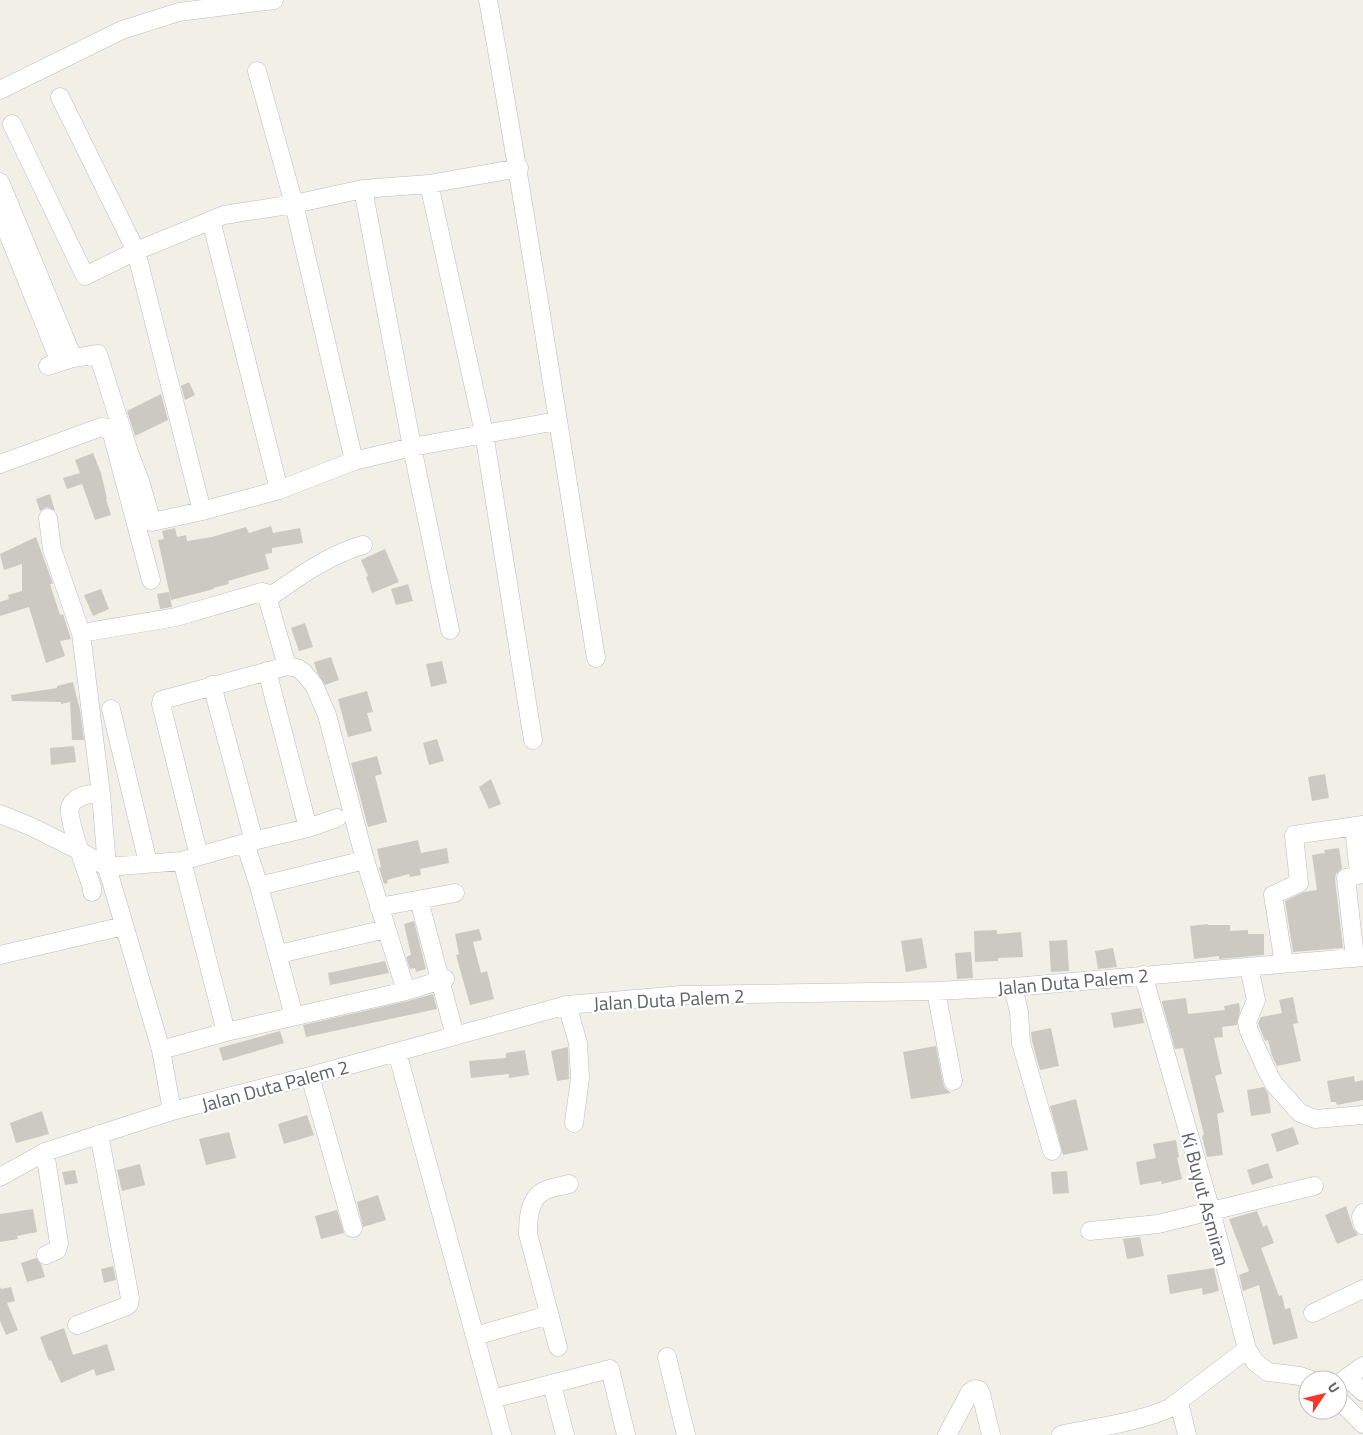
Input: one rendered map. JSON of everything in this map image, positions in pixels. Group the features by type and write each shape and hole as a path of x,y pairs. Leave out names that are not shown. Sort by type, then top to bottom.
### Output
{"street":[{"path":"0,90 122,30 179,12 274,0"},
{"path":"488,0 519,168 557,421 596,658"},
{"path":"256,71 294,204 354,461"},
{"path":"60,97 136,251 202,511"},
{"path":"12,124 85,276 136,251 224,215 294,204 362,190 429,184 519,168"},
{"path":"0,182 60,362"},
{"path":"429,184 484,433 533,740"},
{"path":"362,190 450,630"},
{"path":"0,214 60,362"},
{"path":"211,220 279,490"},
{"path":"60,362 98,354 152,522 202,511 279,490 354,461 412,447 557,421"},
{"path":"0,464 101,427 107,428 112,434 151,580"},
{"path":"48,518 52,549 81,633 101,794 107,868 161,1050 172,1111"},
{"path":"268,598 293,580 339,553 364,545"},
{"path":"81,633 176,618 262,592 266,593 268,598 287,666"},
{"path":"199,856 161,704 162,700 287,666 297,668 303,672 314,686 326,716 365,860 406,992"},
{"path":"266,671 308,828"},
{"path":"212,685 259,886 294,1016"},
{"path":"111,709 148,863"},
{"path":"92,892 92,887 78,850 70,810 71,806 85,795 101,794"},
{"path":"0,814 32,827 78,850 107,868 182,861 308,828 337,818"},
{"path":"1284,964 1273,896 1299,883 1294,834 1358,826 1360,870 1346,878 1359,957"},
{"path":"259,886 365,860"},
{"path":"182,861 226,1032"},
{"path":"379,907 454,893"},
{"path":"420,900 443,980 456,1036"},
{"path":"0,955 124,926"},
{"path":"278,954 386,929"},
{"name":"Jalan Duta Palem 2","path":"0,1177 45,1152 172,1111 310,1076 567,1005 681,995 936,992 1359,957"},
{"path":"1249,966 1256,1000 1247,1022 1256,1047 1274,1084 1300,1113 1315,1119 1333,1119 1363,1114"},
{"name":"Ki Buyut Asmiran","path":"1143,975 1211,1212 1247,1349 1255,1362 1268,1372 1298,1376"},
{"path":"161,1050 226,1032 406,992 443,980"},
{"path":"1013,987 1019,1012 1022,1043 1052,1150"},
{"path":"936,992 953,1081"},
{"path":"567,1005 578,1043 580,1078 574,1122"},
{"path":"398,1052 502,1435"},
{"path":"310,1076 353,1228"},
{"path":"77,1325 127,1306 130,1298 99,1134"},
{"path":"45,1152 59,1243 57,1250 46,1255"},
{"path":"558,1347 528,1234 528,1217 536,1196 546,1190 569,1184"},
{"path":"1090,1231 1158,1224 1314,1186"},
{"path":"1363,1214 1361,1217 1363,1225"},
{"path":"1313,1313 1363,1289"},
{"path":"475,1336 549,1315"},
{"path":"1061,1435 1129,1428 1179,1402 1247,1349"},
{"path":"667,1357 686,1435"},
{"path":"1348,1377 1363,1366"},
{"path":"492,1399 610,1369 626,1435"},
{"path":"552,1384 565,1435"},
{"path":"1348,1384 1363,1392"},
{"path":"947,1435 970,1392 975,1389 979,1390 981,1394 991,1435"},
{"path":"1179,1402 1187,1435"},
{"path":"1348,1409 1363,1424"}],"building":[{"path":"189,382 195,395 185,400 181,386"},
{"path":"161,394 168,420 135,436 127,411"},
{"path":"93,453 101,473 111,515 95,520 82,484 67,489 63,478 80,473 75,460"},
{"path":"50,494 55,511 47,507 40,511 36,499"},
{"path":"271,526 273,533 300,528 303,543 272,548 272,553 265,554 269,569 228,581 229,584 214,589 171,600 158,540 164,539 162,531 175,528 177,537 186,535 187,541 212,537 246,527 249,533"},
{"path":"36,537 53,584 50,584 60,615 63,614 71,639 60,641 65,656 46,663 29,607 0,616 0,602 9,599 8,595 22,591 22,564 4,570 0,554"},
{"path":"385,549 399,582 372,593 366,577 368,576 361,560"},
{"path":"408,584 413,601 396,605 391,589"},
{"path":"101,589 109,609 93,616 84,595"},
{"path":"169,592 172,607 160,609 157,594"},
{"path":"305,623 313,647 299,651 291,628"},
{"path":"331,657 339,680 325,685 317,672 314,662"},
{"path":"442,661 447,683 431,687 426,664"},
{"path":"73,682 80,710 84,740 72,740 70,702 61,704 61,702 12,701 11,695 57,688 57,686"},
{"path":"367,691 373,712 367,713 372,731 348,737 338,699"},
{"path":"437,739 444,761 429,765 423,743"},
{"path":"74,746 76,762 51,765 50,748"},
{"path":"377,756 382,774 375,776 387,822 368,827 351,763"},
{"path":"1325,774 1329,798 1312,801 1308,777"},
{"path":"491,779 501,804 489,809 479,787"},
{"path":"418,840 421,853 447,848 449,863 420,869 421,875 410,877 409,874 387,880 388,883 384,884 379,868 381,867 377,849"},
{"path":"1339,848 1342,868 1336,874 1335,879 1343,948 1293,952 1285,901 1304,892 1317,890 1312,855 1325,853 1324,850"},
{"path":"414,921 426,969 416,972 415,968 410,969 406,957 411,955 404,924"},
{"path":"1208,924 1230,925 1230,931 1248,930 1248,934 1264,934 1264,955 1219,959 1219,956 1194,959 1190,926"},
{"path":"479,929 482,940 473,942 481,973 487,971 494,999 470,1005 456,955 459,954 455,934"},
{"path":"997,930 997,934 1021,932 1023,957 998,958 998,961 975,962 974,931"},
{"path":"922,938 927,968 906,972 901,941"},
{"path":"1067,940 1069,971 1051,972 1049,941"},
{"path":"1113,948 1117,967 1098,969 1095,951"},
{"path":"971,952 973,978 957,979 955,953"},
{"path":"385,961 389,973 330,985 328,973"},
{"path":"433,994 437,1009 306,1037 303,1025"},
{"path":"1293,997 1298,1023 1293,1024 1301,1061 1277,1066 1268,1040 1265,1041 1258,1023 1261,1017 1282,1013 1279,1000"},
{"path":"1186,998 1188,1014 1225,1010 1224,1006 1239,1003 1240,1011 1237,1025 1222,1027 1223,1037 1214,1038 1222,1074 1215,1076 1224,1112 1217,1114 1223,1155 1207,1157 1202,1136 1204,1135 1183,1048 1175,1049 1162,1003 1162,1001"},
{"path":"1141,1008 1144,1023 1114,1028 1111,1013"},
{"path":"1051,1028 1059,1066 1040,1070 1031,1032"},
{"path":"280,1031 284,1043 223,1061 219,1048"},
{"path":"936,1046 943,1083 945,1088 951,1093 911,1099 903,1052"},
{"path":"568,1047 569,1079 557,1081 551,1051"},
{"path":"525,1050 529,1075 509,1078 509,1074 471,1078 469,1061 506,1058 506,1053"},
{"path":"1354,1076 1355,1082 1363,1080 1363,1100 1337,1105 1336,1102 1331,1102 1327,1081"},
{"path":"1264,1087 1268,1093 1271,1113 1251,1116 1247,1090"},
{"path":"1076,1099 1088,1150 1063,1155 1050,1106"},
{"path":"42,1111 49,1134 16,1143 10,1123"},
{"path":"307,1115 314,1135 284,1144 278,1124"},
{"path":"1293,1127 1299,1144 1277,1152 1271,1134"},
{"path":"229,1132 236,1158 206,1165 199,1139"},
{"path":"1176,1140 1179,1157 1177,1158 1182,1179 1162,1184 1161,1181 1140,1185 1136,1162 1156,1158 1153,1144"},
{"path":"1268,1163 1273,1178 1252,1185 1247,1170"},
{"path":"140,1164 145,1185 122,1191 117,1170"},
{"path":"75,1170 78,1183 65,1185 62,1172"},
{"path":"1067,1171 1069,1193 1053,1194 1051,1172"},
{"path":"378,1195 386,1220 363,1227 357,1202"},
{"path":"1346,1206 1353,1228 1358,1235 1337,1244 1325,1215"},
{"path":"33,1209 37,1232 17,1236 18,1239 0,1242 0,1214"},
{"path":"337,1210 344,1233 321,1239 315,1216"},
{"path":"1257,1211 1263,1227 1267,1225 1274,1243 1261,1248 1279,1296 1282,1295 1285,1309 1290,1308 1298,1338 1273,1345 1259,1285 1243,1291 1239,1275 1249,1271 1229,1219"},
{"path":"1140,1237 1144,1256 1127,1259 1123,1239"},
{"path":"36,1258 41,1264 45,1277 27,1282 21,1263"},
{"path":"113,1266 116,1280 104,1283 101,1269"},
{"path":"1214,1268 1219,1291 1203,1295 1202,1288 1170,1294 1167,1275"},
{"path":"0,1287 1,1289 11,1287 15,1301 7,1303 18,1330 6,1335 0,1321"},
{"path":"64,1328 73,1355 107,1344 115,1370 96,1376 94,1369 61,1383 51,1360 49,1361 40,1337"}]}
